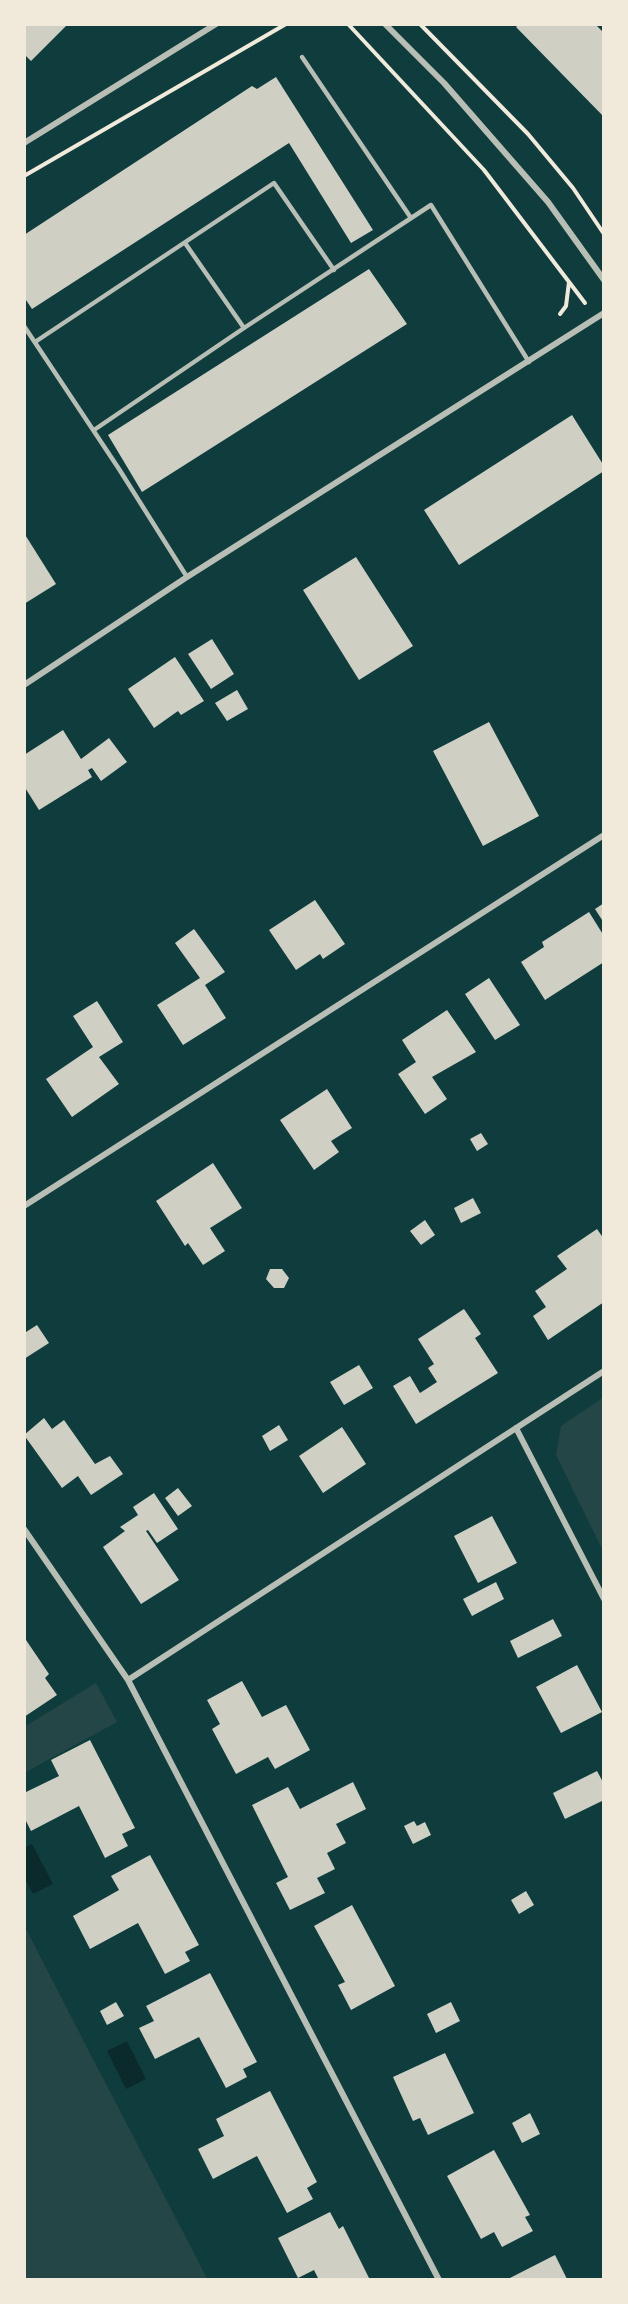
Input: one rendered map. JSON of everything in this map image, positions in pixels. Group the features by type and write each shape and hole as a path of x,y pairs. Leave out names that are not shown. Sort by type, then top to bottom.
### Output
{"street":[{"path":"24,143 216,24"},
{"path":"386,24 451,90 548,202 604,280"},
{"path":"24,685 187,577 598,319 604,313"},
{"path":"24,1206 604,835"},
{"path":"128,1680 604,1371"},
{"path":"516,1428 604,1599"},
{"path":"24,1529 128,1680 439,2280"}],"lane":[{"path":"302,57 411,218"},
{"path":"35,342 274,183 334,270"},
{"path":"94,430 430,205 529,362"},
{"path":"185,243 244,328"},
{"path":"24,326 94,430 187,577"}],"path":[{"path":"24,176 286,24"},
{"path":"348,24 484,170 598,319"},
{"path":"420,24 528,135 573,188 604,234"}],"shaded area":[{"path":"604,1397 604,1553 556,1455 561,1426"},
{"path":"96,1683 117,1722 24,1773 24,1727"},
{"path":"32,1844 53,1884 33,1894 24,1877 24,1848"},
{"path":"24,1925 81,2036 208,2280 24,2280"},
{"path":"127,2041 146,2079 126,2089 107,2051"}],"building":[{"path":"24,24 68,24 31,61 24,54"},
{"path":"519,24 595,24 604,33 604,117 516,27"},
{"path":"276,77 373,230 351,243 289,143 32,309 24,297 24,235 252,86 257,89"},
{"path":"369,269 407,324 142,492 108,435"},
{"path":"572,415 604,466 604,471 459,565 424,510"},
{"path":"24,533 56,584 24,604"},
{"path":"356,557 413,646 359,680 303,590"},
{"path":"212,639 234,674 211,689 188,654"},
{"path":"175,657 204,701 181,715 178,711 154,728 128,689"},
{"path":"237,690 248,709 227,721 215,703"},
{"path":"489,722 539,816 483,846 433,751"},
{"path":"63,730 81,759 109,738 127,762 101,781 92,768 88,770 92,777 39,810 24,786 24,755"},
{"path":"315,900 345,944 323,959 320,954 296,970 269,930"},
{"path":"604,903 604,923 595,909"},
{"path":"589,912 604,936 604,962 545,1000 521,962 544,947 542,942"},
{"path":"194,929 225,972 205,985 226,1018 183,1045 157,1005 200,978 175,943"},
{"path":"489,978 520,1025 495,1040 465,994"},
{"path":"97,1001 123,1042 99,1057 119,1084 72,1117 46,1079 93,1047 73,1016"},
{"path":"447,1010 476,1052 432,1077 447,1099 425,1114 398,1074 416,1062 402,1040"},
{"path":"327,1089 352,1128 331,1141 339,1152 314,1170 280,1120"},
{"path":"481,1133 488,1144 477,1151 470,1139"},
{"path":"213,1163 242,1208 210,1228 225,1251 203,1265 188,1243 185,1246 156,1201"},
{"path":"473,1198 481,1213 461,1223 454,1208"},
{"path":"425,1220 435,1235 421,1245 410,1231"},
{"path":"597,1229 604,1239 604,1302 548,1340 533,1316 546,1307 535,1291 567,1269 557,1256"},
{"path":"270,1269 282,1269 289,1278 284,1288 274,1288 266,1279"},
{"path":"464,1309 481,1334 475,1338 498,1373 416,1424 393,1386 410,1376 420,1393 437,1382 428,1368 434,1364 418,1339"},
{"path":"37,1325 49,1343 24,1359 24,1329 26,1332"},
{"path":"359,1365 373,1388 344,1405 330,1382"},
{"path":"44,1418 52,1429 64,1420 95,1464 110,1456 123,1474 91,1495 78,1476 62,1488 24,1435"},
{"path":"279,1425 288,1440 270,1451 262,1436"},
{"path":"342,1427 366,1464 323,1493 299,1456"},
{"path":"178,1488 192,1506 178,1516 165,1498"},
{"path":"154,1493 178,1529 157,1543 148,1530 146,1531 179,1580 141,1604 103,1547 125,1531 120,1527 138,1515 133,1507"},
{"path":"492,1516 517,1563 478,1583 454,1536"},
{"path":"496,1582 504,1599 472,1616 463,1599"},
{"path":"553,1619 562,1636 518,1658 510,1641"},
{"path":"24,1637 49,1674 45,1678 57,1695 24,1717"},
{"path":"577,1665 602,1712 561,1733 536,1687"},
{"path":"242,1681 262,1717 286,1705 310,1750 275,1769 268,1757 236,1774 212,1729 220,1724 207,1700"},
{"path":"90,1740 135,1828 122,1834 128,1846 105,1858 79,1806 31,1831 24,1817 24,1793 59,1776 51,1760"},
{"path":"597,1771 604,1784 604,1800 565,1819 553,1793"},
{"path":"353,1782 366,1809 336,1824 346,1843 327,1853 335,1869 317,1878 325,1893 290,1910 276,1883 288,1877 252,1805 288,1787 300,1809"},
{"path":"414,1821 417,1826 425,1822 431,1835 413,1844 404,1826"},
{"path":"150,1855 199,1945 185,1952 190,1961 165,1974 138,1923 90,1949 73,1916 119,1890 111,1876"},
{"path":"526,1891 534,1905 519,1914 511,1900"},
{"path":"352,1905 395,1986 351,2010 338,1985 345,1982 314,1926"},
{"path":"210,1973 257,2062 243,2069 247,2077 226,2088 199,2037 155,2059 139,2028 154,2021 146,2006"},
{"path":"116,2002 124,2016 107,2025 100,2011"},
{"path":"451,2002 460,2021 436,2033 427,2014"},
{"path":"445,2053 474,2113 428,2135 420,2118 413,2121 393,2077"},
{"path":"270,2091 317,2182 307,2188 313,2199 287,2213 257,2156 213,2179 198,2149 224,2136 216,2119"},
{"path":"530,2113 540,2134 522,2143 512,2123"},
{"path":"494,2150 530,2215 525,2217 533,2231 502,2247 494,2232 481,2239 447,2176"},
{"path":"330,2212 339,2229 343,2226 370,2280 319,2280 314,2270 298,2278 278,2238"},
{"path":"555,2255 567,2279 506,2280"}]}
